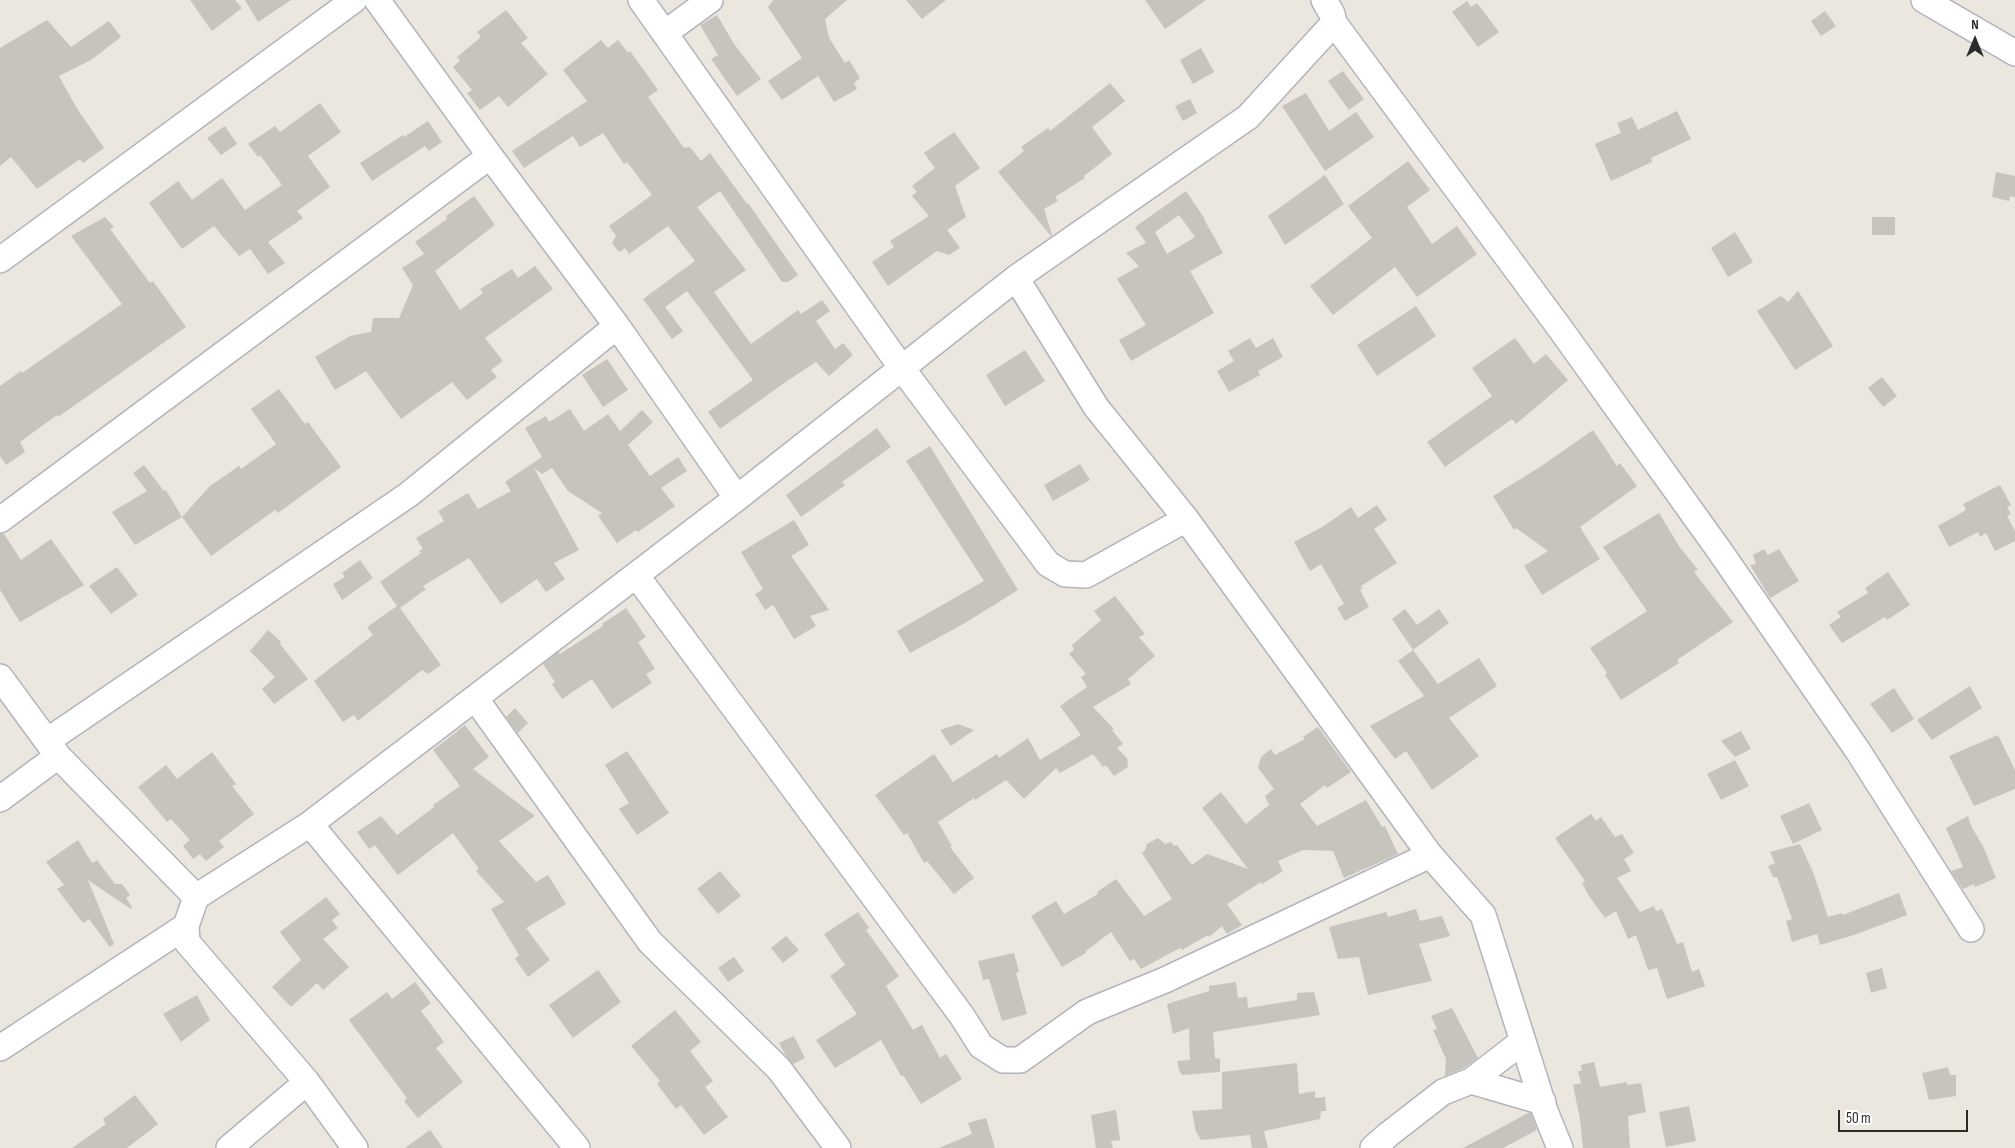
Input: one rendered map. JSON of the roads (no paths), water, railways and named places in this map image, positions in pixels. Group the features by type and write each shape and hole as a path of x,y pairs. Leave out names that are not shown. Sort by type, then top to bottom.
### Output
{"street":[{"path":"0,260 354,0"},
{"path":"377,0 617,326 737,498"},
{"path":"641,0 901,367 1048,564 1065,574 1086,575 1186,519"},
{"path":"665,33 710,0"},
{"path":"1324,0 1332,14 1334,23 1559,327 1724,558 1858,751 1971,930"},
{"path":"1924,0 2015,53"},
{"path":"355,1148 307,1082 188,942 186,926 196,897 310,824 737,498 1016,278 1248,117 1334,23"},
{"path":"0,520 490,156"},
{"path":"1016,278 1096,407 1186,519 1430,855 1482,915 1543,1102 1560,1148"},
{"path":"0,799 52,749 408,495 617,326"},
{"path":"636,575 962,1016 981,1046 1003,1060 1020,1060 1087,1012 1166,980 1430,855"},
{"path":"0,676 52,749 196,897"},
{"path":"475,698 650,942 779,1069 838,1148"},
{"path":"310,824 577,1148"},
{"path":"0,1048 186,926"},
{"path":"1373,1148 1443,1092 1471,1081 1523,1041"},
{"path":"1471,1081 1543,1102"},
{"path":"229,1148 307,1082"}]}
